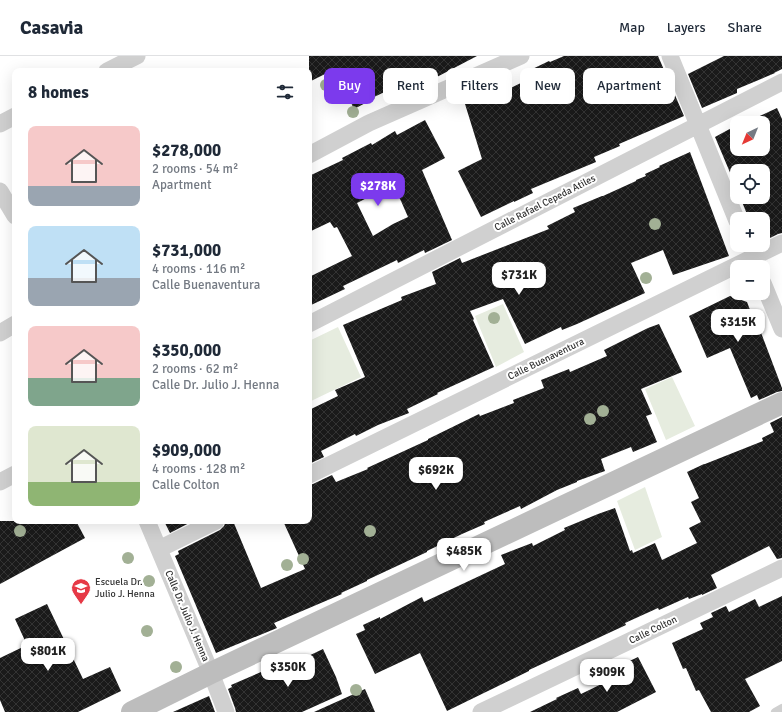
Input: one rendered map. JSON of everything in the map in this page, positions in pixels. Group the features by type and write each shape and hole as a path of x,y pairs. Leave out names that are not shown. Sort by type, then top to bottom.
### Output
{"street":[{"path":"113,68 137,56"},
{"path":"312,153 369,123 521,56"},
{"path":"670,56 734,212"},
{"name":"Calle Rafael Cepeda Atiles","path":"312,322 782,82"},
{"path":"0,124 12,118"},
{"name":"Calle Buenaventura","path":"312,474 782,243"},
{"path":"770,300 782,329"},
{"path":"0,333 12,326"},
{"path":"132,712 211,673 782,403"},
{"path":"0,482 12,476"},
{"name":"Calle Dr. Julio J. Henna","path":"149,524 226,712"},
{"path":"159,549 210,524"},
{"name":"Calle Colton","path":"481,712 782,568"}],"lane":[{"path":"775,712 782,708"}],"shaded area":[{"path":"503,304 524,352 496,367 475,316"},
{"path":"338,327 361,377 312,401 312,340"},
{"path":"672,377 695,426 666,440 645,389"},
{"path":"645,487 662,537 635,550 617,501"}],"building":[{"path":"309,56 477,56 454,68 446,68 446,72 438,76 438,68 383,68 383,93 375,97 375,68 324,68 324,74 312,80 312,68 309,68"},
{"path":"564,56 658,56 663,68 583,68 583,104 675,104 675,95 684,116 619,144 620,146 594,157 596,162 531,189 533,193 481,217 458,171 482,159 465,104 512,104 512,87 520,83 520,104 575,104 575,68 534,68 549,61 550,62"},
{"path":"724,56 782,56 782,69 737,89 737,93 702,108 688,74"},
{"path":"352,104 364,104 354,109"},
{"path":"777,108 782,119 782,233 770,238 770,212 746,212 743,204 770,204 770,164 730,164 730,172 715,137 730,129 730,156 770,156 770,116 760,116"},
{"path":"425,120 445,158 422,170 452,240 425,253 424,250 398,263 397,260 343,286 345,289 312,305 312,276 352,256 337,227 334,228 330,222 312,231 312,175 343,160 342,158 371,143 372,145 395,131 397,135","holes":["392,185 408,217 373,236 357,203"]},
{"path":"690,152 729,256 673,275 663,250 631,263 645,293 577,324 562,330 561,327 525,344 503,299 470,311 494,367 437,393 438,394 407,409 409,413 378,425 356,436 355,434 321,451 324,457 312,463 312,409 338,396 335,390 365,377 343,325 402,300 401,297 436,284 432,272 460,258 462,263 549,229 547,226 575,212 573,208 636,181 646,176 645,174 660,167 659,166"},
{"path":"730,296 730,300 741,300 747,302 758,331 760,330 782,391 759,400 757,395 751,398 730,348 707,358 689,316"},
{"path":"659,324 682,372 641,389 652,414 646,416 657,442 633,452 631,447 601,459 605,471 557,490 521,509 520,506 484,522 485,524 367,580 341,593 342,594 274,623 277,628 216,653 175,556 179,554 178,551 220,530 225,524 234,524 261,588 305,569 284,524 312,524 312,484 332,475 336,482 368,469 367,468 428,440 479,414 480,416 514,403 513,400 544,388 541,380 569,369 570,372 607,356 604,350"},
{"path":"782,417 782,558 777,559 769,546 711,575 717,588 702,595 689,599 688,597 659,610 658,608 625,623 626,625 529,670 447,711 420,653 375,674 356,634 365,630 363,625 380,617 380,619 422,597 424,602 505,564 501,555 532,543 533,546 565,530 564,528 598,514 615,508 630,551 632,550 633,553 655,543 662,560 697,543 689,528 701,522 691,502 699,498 687,472 763,441 762,438 774,432 770,423"},
{"path":"0,521 12,521 12,524 78,524 85,538 0,584"},
{"path":"166,524 187,524 170,533"},
{"path":"782,596 782,661 745,679 760,706 749,712 711,712 699,690 696,691 686,668 683,669 672,643 703,629 700,623 713,617 711,613 726,606 729,612 755,599 759,607"},
{"path":"47,604 83,679 110,667 121,691 78,712 5,712 0,700 0,658 27,645 15,619"},
{"path":"323,649 342,694 302,712 236,712 228,689 232,687 231,685 268,669 270,673 303,661 302,659"},
{"path":"638,657 656,692 619,711 530,712 578,688 581,694 620,675 619,666"},
{"path":"365,689 375,712 314,712"},
{"path":"209,696 215,712 173,712"}],"place":[{"name":"Escuela Dr. Julio J. Henna","path":"81,605"}]}
